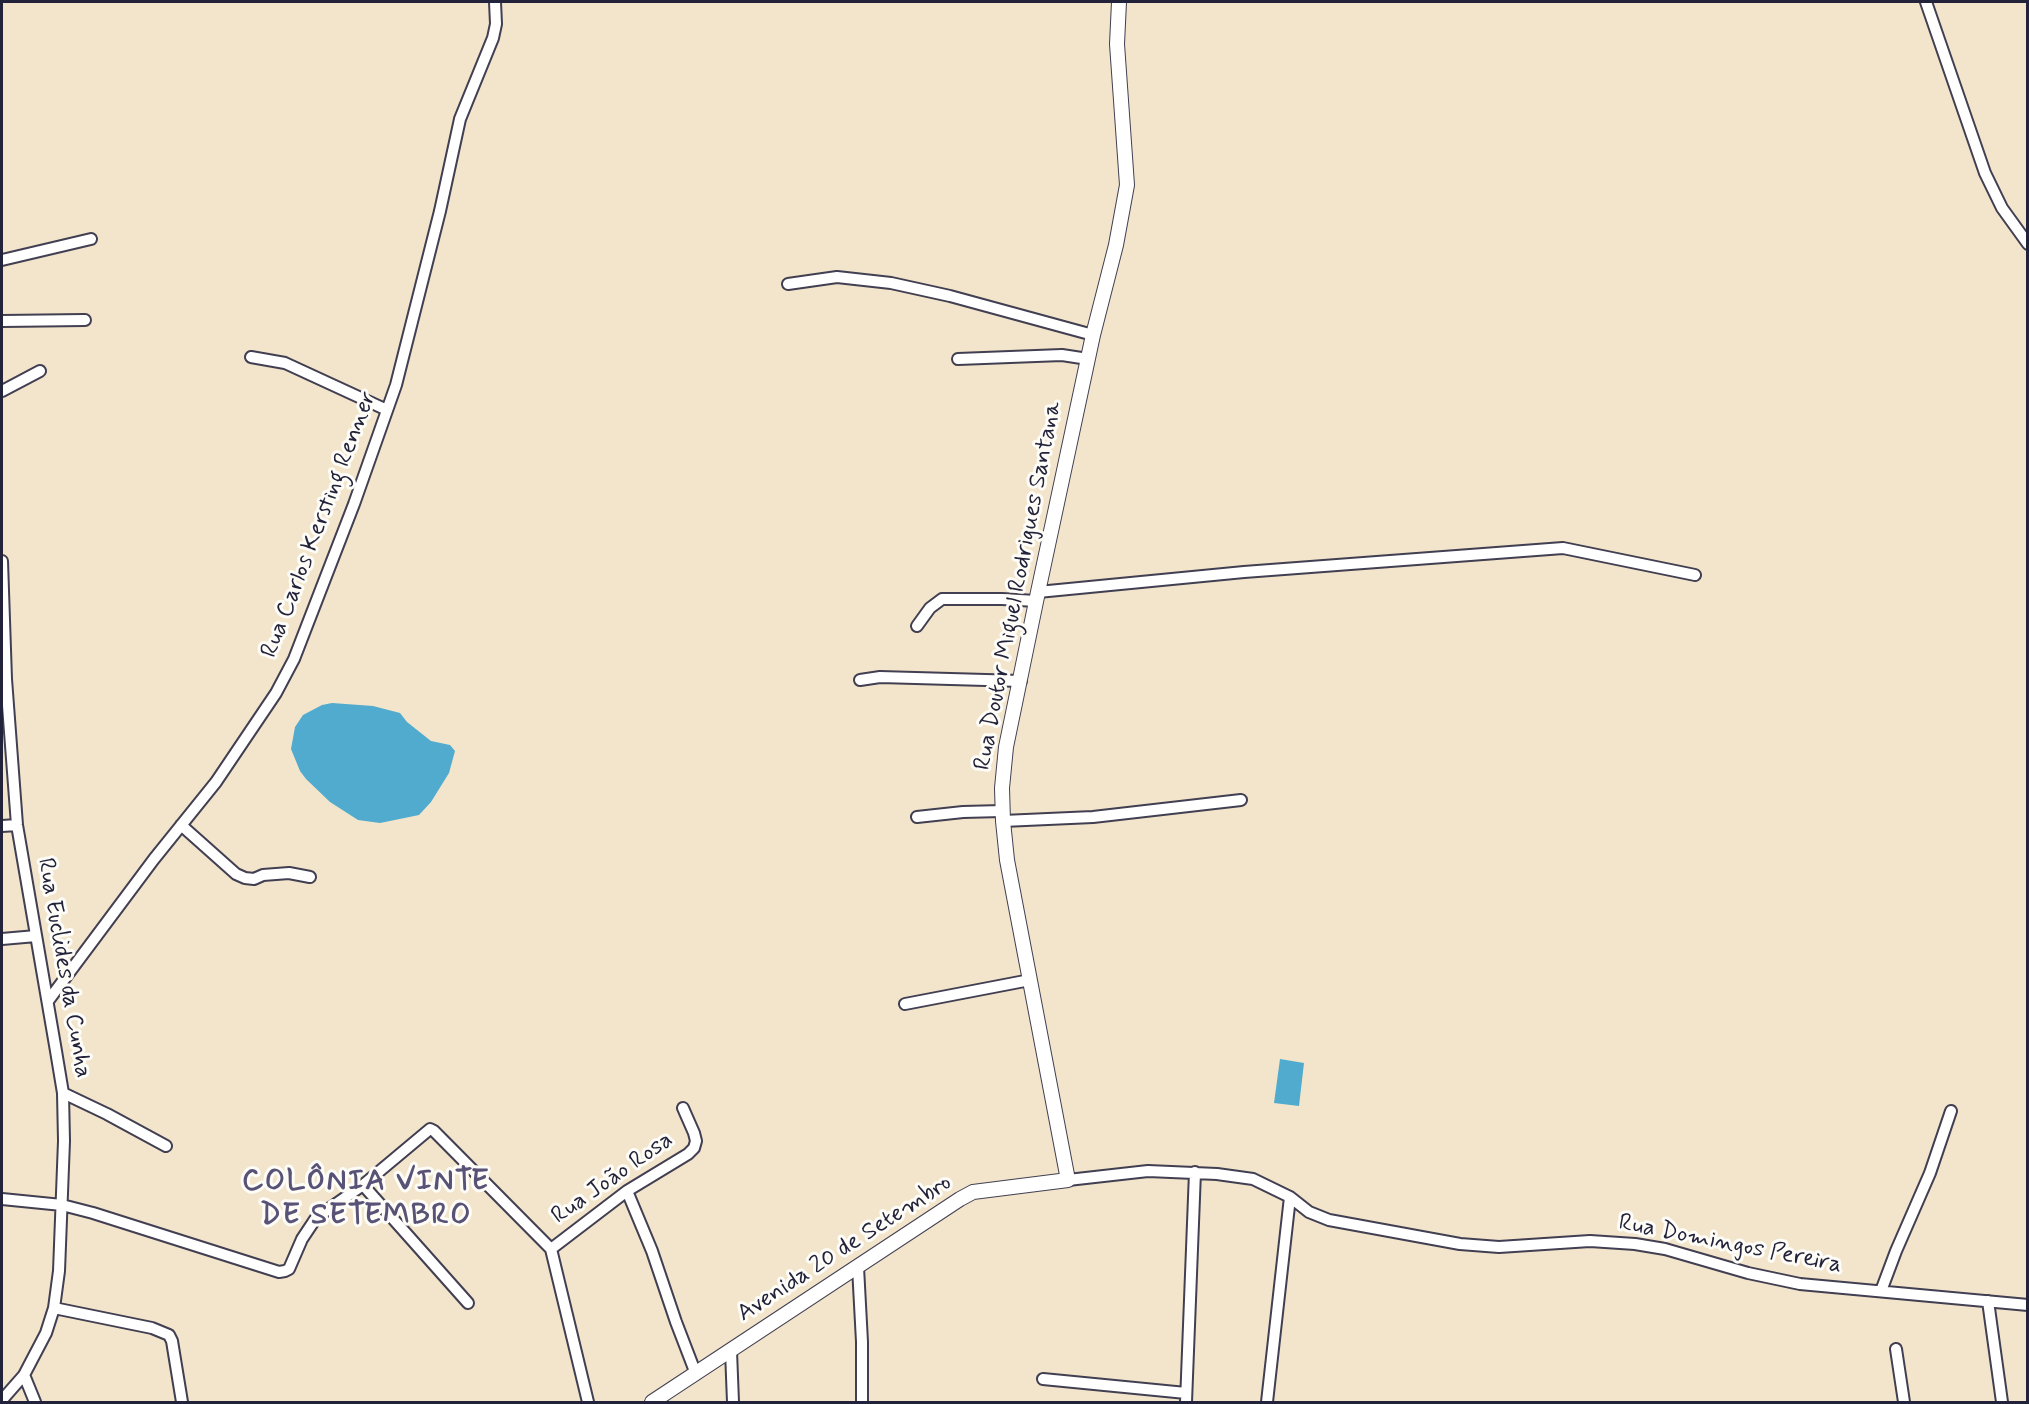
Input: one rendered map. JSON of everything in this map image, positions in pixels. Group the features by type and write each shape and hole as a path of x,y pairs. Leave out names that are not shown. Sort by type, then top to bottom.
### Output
{"street":[{"name":"Rua Carlos Kersting Renner","path":"48,1001 245,741 276,693 294,659 351,514 396,385 440,210 460,119 493,38 495,2"},
{"name":"Rua Doutor Miguel Rodrigues Santana","path":"1068,1180 1007,860 1002,788 1006,747 1037,597 1093,335 1116,245 1127,185 1117,44 1119,2"},
{"path":"1926,2 1985,173 2002,208 2028,244"},
{"path":"2,260 91,239"},
{"path":"788,284 837,277 891,283 950,296 1093,335"},
{"path":"2,321 85,320"},
{"path":"958,359 1062,355 1088,359"},
{"path":"251,357 285,363 387,410"},
{"path":"2,391 40,371"},
{"path":"917,626 930,608 942,599 1037,597 1244,572 1563,548 1695,575"},
{"name":"Rua Euclides da Cunha","path":"2,561 4,680 17,825 63,1093 64,1141 59,1271 54,1308 46,1333 24,1375 2,1400"},
{"path":"860,680 880,677 1021,681"},
{"path":"917,817 963,812 1003,816 1093,817 1241,800"},
{"path":"2,826 17,825"},
{"path":"181,825 236,874 245,878 254,879 263,875 289,873 310,877"},
{"path":"2,939 36,936"},
{"path":"905,1004 1030,980"},
{"path":"63,1093 166,1146"},
{"name":"Rua João Rosa","path":"551,1249 627,1191 688,1154 694,1148 696,1141 694,1133 683,1108"},
{"path":"1881,1291 1930,1173 1951,1111"},
{"path":"2,1199 62,1205 93,1213 279,1272 289,1269 302,1239 316,1218 363,1185 430,1128 551,1249 588,1402"},
{"name":"Avenida 20 de Setembro","path":"652,1402 973,1192 1148,1171 1195,1172 1253,1179 1290,1197"},
{"path":"1043,1379 1186,1398 1195,1172"},
{"path":"363,1185 468,1303"},
{"path":"627,1191 652,1251 696,1374"},
{"path":"1267,1402 1290,1197"},
{"name":"Rua Domingos Pereira","path":"1290,1197 1309,1212 1329,1220 1460,1244 1499,1247 1590,1241 1635,1244 1665,1249 1775,1280 2028,1305"},
{"path":"858,1267 862,1341 862,1402"},
{"path":"1988,1300 2002,1402"},
{"path":"54,1308 152,1328 168,1335 172,1341 182,1402"},
{"path":"1896,1349 1904,1402"},
{"path":"731,1350 733,1402"},
{"path":"24,1375 35,1402"}],"water":[{"path":"332,703 373,706 400,713 407,722 431,741 450,745 455,751 449,773 431,802 419,815 380,823 358,820 330,802 306,779 291,749 295,727 303,715 322,705"},
{"path":"1280,1059 1304,1063 1299,1106 1274,1103"}],"district":[{"name":"COLÔNIA VINTE DE SETEMBRO","path":"366,1200"}]}
